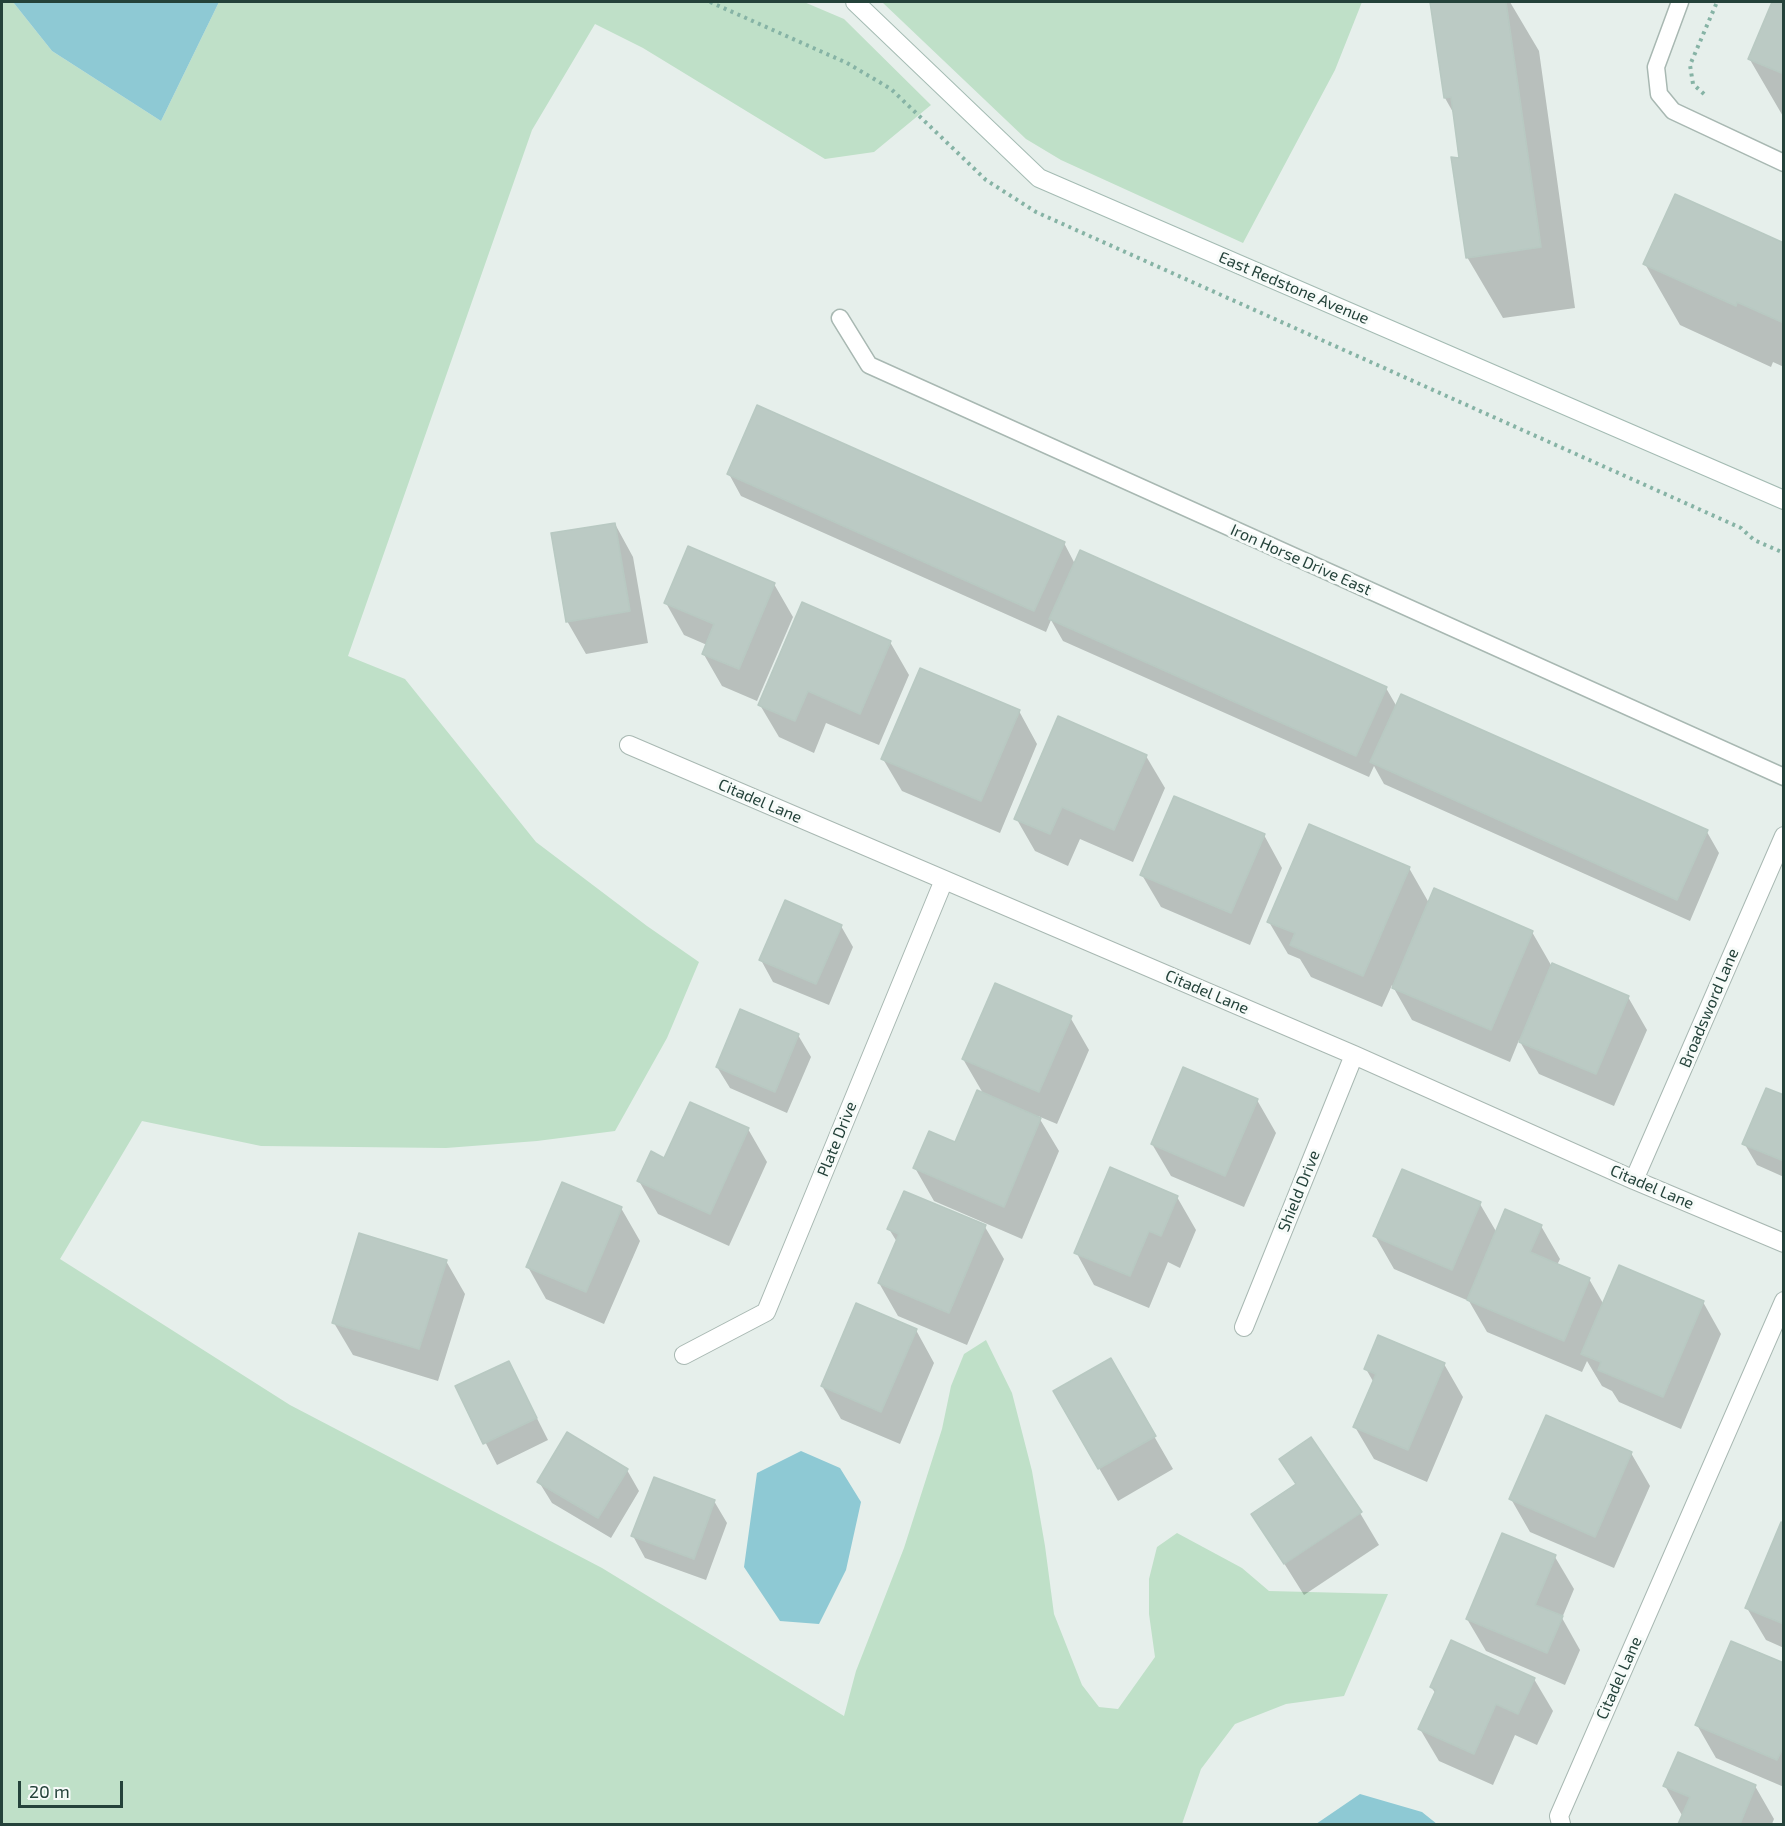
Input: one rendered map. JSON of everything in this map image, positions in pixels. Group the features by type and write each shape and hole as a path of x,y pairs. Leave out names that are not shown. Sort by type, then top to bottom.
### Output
{"street":[{"name":"East Redstone Avenue","path":"855,2 1039,178 1784,500"},
{"name":"Citadel Lane","path":"629,745 1354,1055 1634,1180 1784,1243"},
{"name":"Broadsword Lane","path":"1634,1180 1784,836"},
{"name":"Plate Drive","path":"684,1355 766,1312 944,880"},
{"name":"Shield Drive","path":"1244,1327 1354,1055"},
{"name":"Citadel Lane","path":"1561,1824 1559,1816 1784,1301"}],"lane":[{"path":"1680,2 1656,67 1659,94 1673,111 1784,163"},
{"name":"Iron Horse Drive East","path":"840,318 869,365 1784,777"}],"path":[{"path":"1710,98 1693,84 1690,65 1717,2"}],"green space":[{"path":"2,2 13,2 52,51 161,121 219,2 804,2 844,19 931,105 874,152 825,159 643,48 595,24 532,130 348,656 405,679 536,842 647,926 699,962 667,1038 615,1131 537,1141 446,1148 261,1146 142,1121 60,1259 290,1405 602,1568 844,1716 856,1671 904,1548 942,1429 951,1386 964,1354 986,1340 1012,1393 1032,1471 1054,1614 1082,1685 1099,1707 1118,1709 1155,1657 1149,1614 1149,1579 1157,1547 1177,1533 1242,1568 1269,1591 1388,1594 1344,1696 1286,1704 1235,1724 1201,1769 1182,1824 2,1824"},
{"path":"882,2 1362,2 1335,70 1243,243 1061,160 1026,139"}],"water":[{"path":"13,2 219,2 161,121 52,51"},
{"path":"801,1451 840,1468 861,1502 846,1570 819,1624 780,1621 744,1567 757,1473"},
{"path":"1360,1794 1422,1812 1437,1824 1316,1824"}],"building":[{"path":"1430,2 1506,2 1541,247 1466,258 1451,157 1459,158 1451,97 1444,98"},
{"path":"1772,2 1784,2 1784,74 1748,59"},
{"path":"1675,194 1784,243 1784,323 1737,302 1736,306 1643,264"},
{"path":"757,405 1065,542 1034,611 727,474"},
{"path":"615,523 630,611 566,622 551,533"},
{"path":"688,546 775,583 739,669 702,654 714,624 664,603"},
{"path":"1080,550 1387,687 1356,756 1049,619"},
{"path":"802,602 891,641 860,714 808,691 795,721 758,705"},
{"path":"920,668 1020,710 981,801 881,759"},
{"path":"1401,694 1708,830 1677,900 1370,762"},
{"path":"1058,716 1147,755 1114,830 1062,807 1050,834 1014,819"},
{"path":"1174,796 1265,834 1231,913 1140,875"},
{"path":"1309,824 1410,867 1363,976 1290,945 1295,933 1267,922"},
{"path":"1434,888 1533,931 1491,1030 1392,988"},
{"path":"785,900 842,925 816,984 759,960"},
{"path":"1552,963 1629,996 1596,1074 1519,1042"},
{"path":"995,983 1072,1016 1039,1092 962,1059"},
{"path":"740,1009 799,1034 775,1092 716,1067"},
{"path":"1183,1067 1258,1099 1225,1176 1151,1144"},
{"path":"1766,1088 1784,1095 1784,1161 1742,1144"},
{"path":"977,1090 1041,1118 1004,1207 913,1168 929,1131 955,1142"},
{"path":"690,1102 749,1128 710,1214 637,1181 651,1151 664,1158"},
{"path":"1110,1167 1178,1196 1161,1236 1149,1231 1130,1276 1074,1253"},
{"path":"1402,1169 1481,1202 1452,1270 1373,1236"},
{"path":"562,1182 622,1207 586,1292 526,1267"},
{"path":"904,1191 986,1225 949,1313 878,1283 899,1234 887,1229"},
{"path":"1505,1209 1542,1225 1530,1252 1590,1278 1564,1341 1467,1300"},
{"path":"359,1233 447,1260 419,1349 332,1323"},
{"path":"1619,1265 1704,1301 1663,1397 1598,1370 1601,1362 1581,1354"},
{"path":"856,1303 917,1329 881,1412 821,1386"},
{"path":"1378,1335 1445,1363 1408,1450 1353,1427 1376,1374 1364,1369"},
{"path":"1111,1358 1156,1436 1098,1469 1053,1391"},
{"path":"509,1361 537,1418 483,1444 455,1386"},
{"path":"1546,1415 1632,1452 1595,1537 1509,1499"},
{"path":"567,1432 628,1469 598,1518 537,1482"},
{"path":"1311,1437 1362,1512 1284,1564 1251,1514 1296,1484 1279,1459"},
{"path":"654,1477 715,1500 694,1559 631,1536"},
{"path":"1781,1522 1784,1523 1784,1624 1745,1608"},
{"path":"1502,1533 1556,1555 1535,1605 1563,1616 1547,1653 1466,1619"},
{"path":"1451,1640 1535,1678 1518,1714 1496,1704 1474,1754 1418,1729 1436,1690 1430,1687"},
{"path":"1731,1641 1784,1663 1784,1746 1777,1760 1695,1725"},
{"path":"1678,1752 1756,1785 1740,1824 1678,1824 1690,1797 1663,1786"}]}
